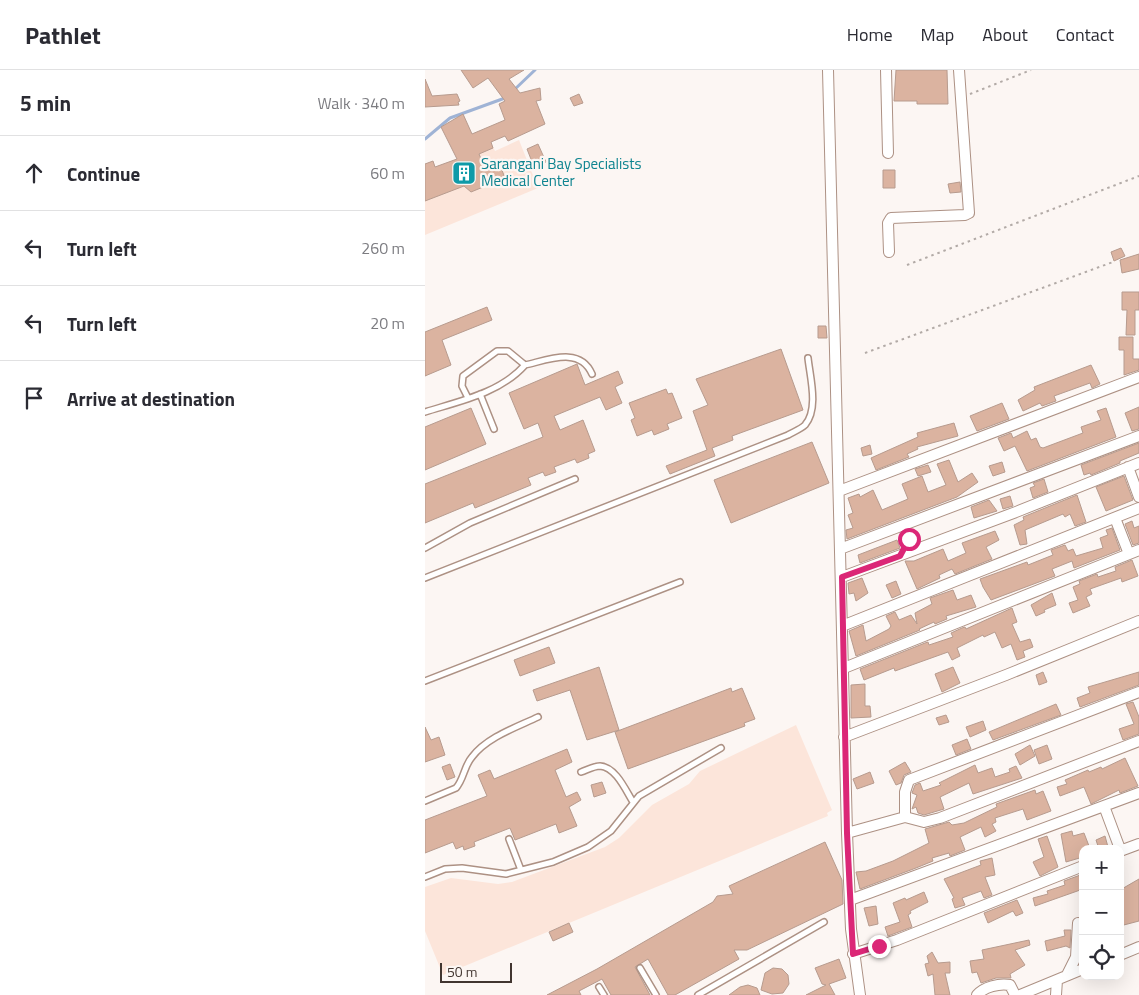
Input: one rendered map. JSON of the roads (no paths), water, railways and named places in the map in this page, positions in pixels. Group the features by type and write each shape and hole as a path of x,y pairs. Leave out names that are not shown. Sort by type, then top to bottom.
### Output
{"street":[{"path":"828,70 847,833 853,954 860,995"},
{"path":"886,70 888,153"},
{"path":"889,252 887,223 891,218 965,215 969,213 959,70"},
{"path":"839,491 1137,378 1139,390"},
{"path":"841,549 891,532 1139,436"},
{"path":"842,577 1139,462"},
{"path":"1128,467 1139,497"},
{"path":"842,626 1139,508"},
{"path":"1115,518 1129,554"},
{"path":"843,668 1139,550"},
{"path":"844,736 1006,675 1139,621"},
{"path":"905,817 905,785 909,780 1139,692"},
{"path":"847,833 905,817 924,822 940,818 1139,741"},
{"path":"850,900 1139,793"},
{"path":"1104,806 1118,845"},
{"path":"1124,849 1139,844"},
{"path":"853,954 897,940 1079,868"},
{"path":"1078,923 1079,938"},
{"path":"1124,953 1139,947"},
{"path":"1056,995 1062,977 1079,955"},
{"path":"1020,995 1079,971"},
{"path":"977,995 981,991 1004,984 1010,986 1015,995"}],"lane":[{"path":"468,398 462,386 463,376 497,351 508,351 525,365"},
{"path":"425,412 480,394 502,384 525,365 576,357 585,362 592,374"},
{"path":"425,578 788,435 804,426 811,416 812,400 808,358"},
{"path":"480,394 494,430"},
{"path":"425,548 470,523 575,480"},
{"path":"425,681 680,582"},
{"path":"425,801 456,788 472,756 484,746 503,734 538,717"},
{"path":"425,877 445,869 462,868 506,874 553,862 588,847 611,831 624,818 633,802 644,793 721,748"},
{"path":"581,772 596,767 608,768 621,782 633,802"},
{"path":"509,839 521,870"},
{"path":"698,995 823,922"},
{"path":"641,968 656,995"},
{"path":"599,987 604,995"}],"waterway":[{"path":"514,90 535,70"},
{"path":"425,139 450,118 505,98"}],"place":[{"name":"Sarangani Bay Specialists Medical Center","path":"464,173"}]}
